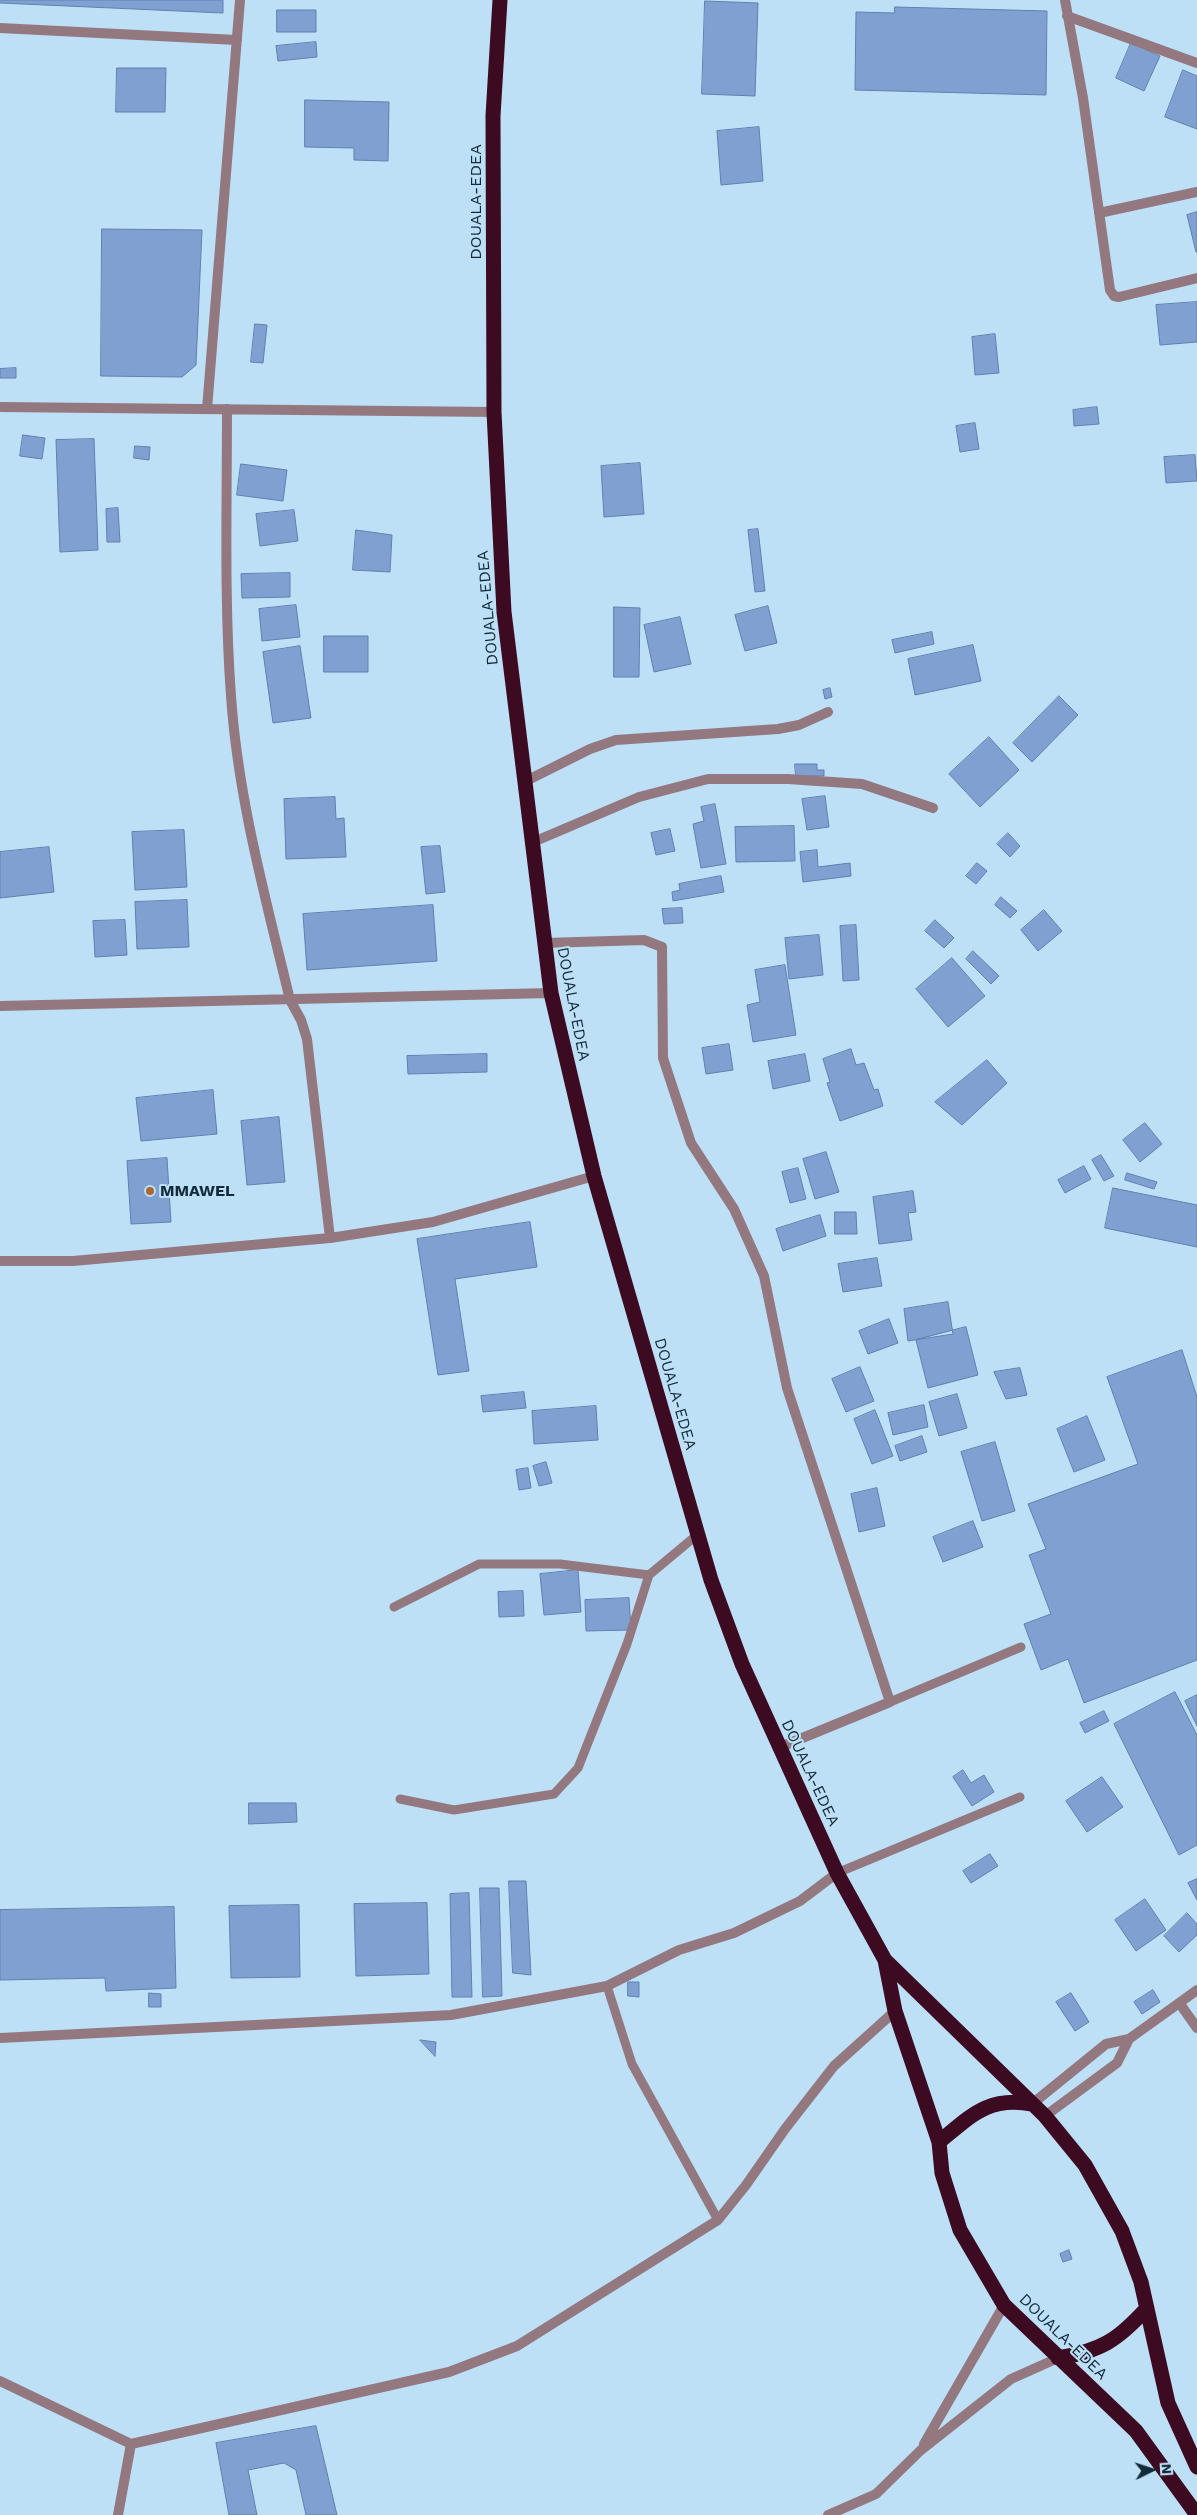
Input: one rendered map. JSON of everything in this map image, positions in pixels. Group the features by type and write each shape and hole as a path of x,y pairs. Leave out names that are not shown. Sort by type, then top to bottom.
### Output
{"highway":[{"name":"DOUALA-EDEA","path":"500,0 493,116 494,412 504,612 551,993 594,1176 711,1580 742,1664 778,1748 837,1873 885,1960 1045,2116 1085,2165 1122,2231 1141,2282 1168,2403 1197,2467"},
{"name":"DOUALA-EDEA","path":"885,1960 895,2011 939,2142 942,2173 960,2230 1004,2305 1136,2431 1197,2515"},
{"path":"939,2142 975,2112 994,2104 1012,2100 1032,2104"},
{"path":"1058,2358 1086,2353 1108,2343 1129,2328 1147,2308"}],"street":[{"path":"207,409 240,0"},
{"path":"1065,0 1082,98 1110,290 1114,296 1119,297 1197,278"},
{"path":"1067,16 1197,63"},
{"path":"0,28 237,40"},
{"path":"1099,213 1197,192"},
{"path":"0,407 494,412"},
{"path":"227,409 226,599 231,698 243,790 255,854 290,1000 302,1020 306,1039 330,1238"},
{"path":"524,782 590,749 616,740 778,730 799,725 828,712"},
{"path":"531,843 640,797 708,780 788,779 862,784 934,808"},
{"path":"544,943 644,940 662,947 663,1058 691,1143 734,1209 764,1276 787,1388 890,1702 778,1748"},
{"path":"0,1006 551,993"},
{"path":"0,1261 73,1261 330,1238 433,1222 594,1176"},
{"path":"0,2038 451,2015 606,1986 679,1950 734,1933 800,1901 837,1873"},
{"path":"1032,2104 1106,2044 1129,2039 1197,1990"},
{"path":"1180,2004 1197,2028"},
{"path":"0,2380 131,2444 449,2372 517,2346 718,2220 746,2185 784,2128 834,2066 895,2011"},
{"path":"1045,2116 1117,2062 1129,2039"},
{"path":"921,2450 1004,2305"},
{"path":"828,2515 876,2494 921,2450 1011,2379 1058,2358"},
{"path":"118,2515 131,2444"}],"lane":[{"path":"400,1799 454,1810 554,1794 578,1768 627,1644 649,1575 698,1535"},
{"path":"394,1606 480,1564 560,1564 649,1575"},
{"path":"890,1702 1022,1647"},
{"path":"837,1873 1020,1797"},
{"path":"606,1986 632,2064 718,2220"}],"building":[{"path":"0,0 223,0 223,13 0,3"},
{"path":"705,1 758,3 755,96 702,94"},
{"path":"895,7 1047,11 1046,95 855,90 856,12 894,13"},
{"path":"277,10 316,10 316,32 277,32"},
{"path":"316,42 317,57 278,61 276,46"},
{"path":"1131,43 1160,56 1144,91 1116,78"},
{"path":"117,68 166,68 165,112 116,112"},
{"path":"1183,70 1197,76 1197,129 1165,117"},
{"path":"305,100 389,102 388,161 354,160 354,148 305,147"},
{"path":"759,127 763,181 721,185 717,131"},
{"path":"1197,212 1197,252 1196,252 1187,215"},
{"path":"102,229 202,230 196,365 182,377 101,376"},
{"path":"1197,302 1197,342 1160,345 1156,305"},
{"path":"255,324 267,325 263,363 251,362"},
{"path":"995,334 999,373 975,375 972,337"},
{"path":"16,368 16,378 0,378 0,369"},
{"path":"1097,407 1099,424 1074,426 1073,410"},
{"path":"975,423 979,449 960,452 956,426"},
{"path":"23,435 45,438 42,459 20,456"},
{"path":"94,439 98,550 60,552 56,440"},
{"path":"135,446 150,447 149,460 134,458"},
{"path":"1195,455 1197,481 1166,483 1164,457"},
{"path":"640,463 644,514 604,517 601,466"},
{"path":"241,464 287,470 283,501 237,495"},
{"path":"118,508 120,542 107,542 106,509"},
{"path":"294,510 298,541 260,546 256,514"},
{"path":"758,529 765,591 755,592 748,530"},
{"path":"356,530 392,535 390,572 353,570"},
{"path":"290,573 290,597 242,598 241,574"},
{"path":"296,605 300,637 262,641 259,609"},
{"path":"768,606 777,643 745,651 735,615"},
{"path":"614,607 640,608 639,677 614,677"},
{"path":"680,617 691,664 654,672 644,625"},
{"path":"932,632 934,644 895,653 892,640"},
{"path":"324,636 368,636 368,672 324,672"},
{"path":"973,645 981,681 915,695 908,659"},
{"path":"300,646 311,718 273,723 263,652"},
{"path":"830,688 832,697 825,699 823,690"},
{"path":"1059,696 1078,715 1032,762 1013,743"},
{"path":"989,737 1019,770 980,807 949,774"},
{"path":"795,764 817,764 817,770 824,770 824,776 796,776"},
{"path":"825,796 829,827 807,830 802,799"},
{"path":"335,797 336,819 344,818 346,857 286,859 284,799"},
{"path":"715,804 726,864 701,868 693,824 704,821 701,807"},
{"path":"794,826 795,861 736,862 735,827"},
{"path":"670,829 675,851 656,855 651,833"},
{"path":"184,830 187,887 135,890 132,832"},
{"path":"1008,833 1020,846 1010,857 997,844"},
{"path":"440,846 445,892 426,894 421,847"},
{"path":"49,847 54,892 0,898 0,852"},
{"path":"817,850 818,867 850,863 851,876 803,882 800,852"},
{"path":"977,863 987,871 976,884 966,876"},
{"path":"721,876 724,892 673,901 672,892 680,890 679,884"},
{"path":"1001,897 1017,911 1010,918 995,905"},
{"path":"187,900 189,947 137,949 135,902"},
{"path":"433,905 437,961 307,970 303,914"},
{"path":"682,908 683,923 664,924 662,909"},
{"path":"1044,910 1062,931 1038,951 1021,930"},
{"path":"125,920 127,955 95,957 93,921"},
{"path":"935,920 954,938 944,948 925,931"},
{"path":"856,925 859,980 843,981 840,926"},
{"path":"819,935 823,975 789,979 785,938"},
{"path":"973,951 999,976 991,984 966,959"},
{"path":"952,958 985,996 948,1027 916,989"},
{"path":"785,965 796,1035 753,1042 747,1005 760,1002 755,970"},
{"path":"729,1044 733,1070 706,1074 702,1048"},
{"path":"851,1049 856,1065 864,1063 874,1090 878,1089 883,1106 840,1121 827,1083 830,1082 823,1059"},
{"path":"487,1054 487,1072 408,1074 407,1056"},
{"path":"805,1054 810,1081 773,1089 768,1061"},
{"path":"987,1060 1007,1083 962,1125 935,1102"},
{"path":"213,1090 217,1134 141,1141 136,1098"},
{"path":"279,1117 285,1182 247,1185 241,1121"},
{"path":"1145,1123 1162,1144 1140,1162 1123,1140"},
{"path":"826,1152 839,1192 815,1199 803,1159"},
{"path":"1101,1155 1114,1176 1104,1181 1092,1160"},
{"path":"167,1158 171,1222 131,1224 127,1161"},
{"path":"1084,1166 1091,1179 1065,1193 1058,1180"},
{"path":"798,1168 806,1199 790,1203 782,1172"},
{"path":"1127,1173 1157,1182 1154,1189 1125,1180"},
{"path":"1113,1188 1197,1205 1197,1247 1105,1228"},
{"path":"913,1191 916,1212 908,1213 912,1240 879,1244 873,1197"},
{"path":"835,1212 856,1212 857,1234 835,1234"},
{"path":"820,1215 826,1236 783,1251 776,1229"},
{"path":"530,1222 537,1267 455,1279 469,1371 438,1375 417,1239"},
{"path":"877,1258 882,1286 843,1292 838,1264"},
{"path":"948,1302 953,1334 908,1341 904,1309"},
{"path":"889,1319 898,1343 868,1354 859,1331"},
{"path":"966,1327 978,1375 928,1388 916,1340"},
{"path":"1182,1350 1197,1397 1197,1660 1084,1703 1068,1659 1041,1670 1024,1624 1051,1614 1029,1555 1046,1549 1028,1504 1138,1464 1107,1377"},
{"path":"860,1367 874,1401 846,1412 832,1379"},
{"path":"1020,1368 1027,1395 1006,1399 994,1372"},
{"path":"524,1392 526,1408 483,1412 481,1396"},
{"path":"957,1394 967,1428 939,1436 929,1402"},
{"path":"924,1405 928,1427 893,1435 888,1413"},
{"path":"596,1406 598,1440 534,1444 532,1411"},
{"path":"875,1410 893,1456 872,1464 854,1419"},
{"path":"1087,1416 1105,1460 1074,1472 1057,1429"},
{"path":"922,1436 927,1452 900,1461 895,1446"},
{"path":"995,1442 1015,1511 982,1521 961,1452"},
{"path":"546,1462 552,1483 539,1486 533,1466"},
{"path":"528,1468 531,1488 519,1490 516,1470"},
{"path":"877,1488 885,1526 859,1532 851,1494"},
{"path":"973,1521 983,1547 943,1562 933,1537"},
{"path":"578,1570 581,1612 544,1615 540,1574"},
{"path":"523,1591 524,1616 499,1617 498,1592"},
{"path":"629,1598 631,1630 586,1631 585,1600"},
{"path":"1175,1692 1197,1735 1197,1845 1179,1855 1114,1724"},
{"path":"1197,1695 1197,1726 1185,1701"},
{"path":"1104,1711 1109,1721 1085,1733 1080,1723"},
{"path":"963,1770 971,1783 984,1775 994,1792 972,1806 953,1777"},
{"path":"1102,1777 1123,1807 1087,1832 1066,1801"},
{"path":"249,1803 296,1803 297,1822 249,1824"},
{"path":"990,1854 998,1866 971,1883 963,1871"},
{"path":"1197,1879 1197,1900 1188,1883"},
{"path":"509,1881 526,1881 531,1975 513,1973"},
{"path":"480,1888 499,1888 502,1996 483,1997"},
{"path":"469,1893 472,1997 452,1997 450,1894"},
{"path":"1145,1899 1166,1930 1136,1951 1115,1920"},
{"path":"427,1903 429,1974 356,1976 354,1904"},
{"path":"299,1905 300,1977 231,1978 229,1906"},
{"path":"174,1907 176,1988 106,1991 105,1978 0,1980 0,1910"},
{"path":"1187,1913 1197,1924 1197,1935 1179,1952 1164,1936"},
{"path":"628,1982 639,1982 639,1997 628,1996"},
{"path":"1153,1990 1160,2002 1142,2014 1134,2002"},
{"path":"149,1993 161,1994 161,2007 149,2007"},
{"path":"1071,1993 1089,2022 1075,2031 1056,2002"},
{"path":"420,2040 436,2042 435,2056"},
{"path":"1069,2250 1072,2259 1063,2262 1060,2254"},
{"path":"316,2426 337,2515 306,2515 296,2470 284,2463 248,2470 257,2515 229,2515 216,2443"}],"place":[{"name":"MMAWEL","path":"150,1191"}]}
